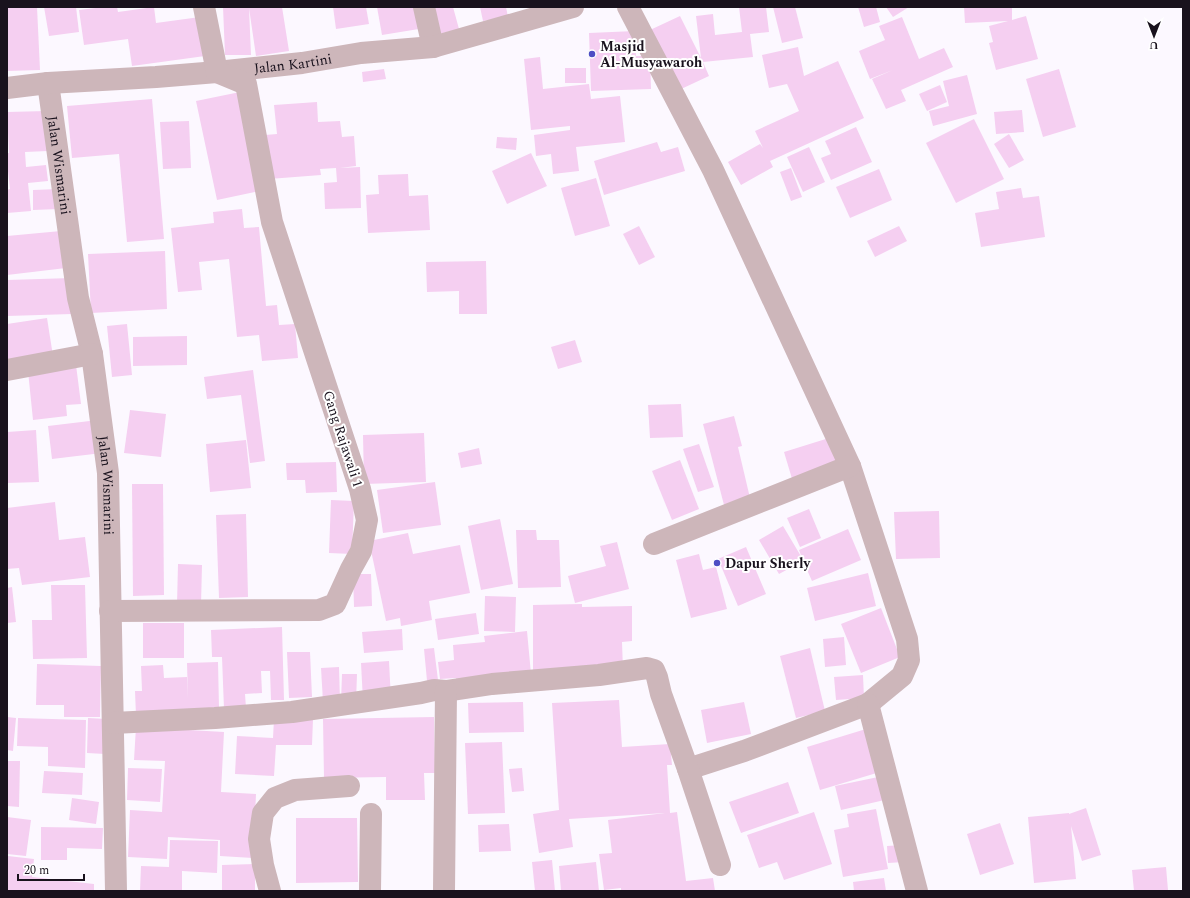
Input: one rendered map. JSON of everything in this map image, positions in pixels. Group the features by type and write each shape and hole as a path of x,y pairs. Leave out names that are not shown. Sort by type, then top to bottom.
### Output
{"street":[{"path":"204,7 217,72"},
{"path":"424,7 433,47"},
{"name":"Jalan Kartini","path":"7,88 48,83 217,72 302,63 361,53 433,47 572,7"},
{"path":"628,7 713,170 850,466 907,639 909,660 902,676 868,704 744,751 688,769"},
{"name":"Gang Rajawali 1","path":"110,611 319,610 335,604 361,551 366,520 360,489 272,222 246,84 217,72"},
{"name":"Jalan Wismarini","path":"48,83 78,298 92,354 108,473 116,891"},
{"path":"7,370 92,354"},
{"path":"654,544 850,466"},
{"path":"113,723 215,718 292,712 434,690 446,691 492,684 592,676 647,668 654,670 657,677 660,694 688,769 720,865"},
{"path":"444,891 446,691"},
{"path":"868,704 917,891"},
{"path":"270,891 263,865 259,838 263,813 275,798 295,790 348,786"},
{"path":"370,891 371,814"}],"building":[{"path":"7,7 37,7 40,70 7,71"},
{"path":"44,7 76,7 79,32 49,36"},
{"path":"117,7 118,12 154,7 156,23 200,17 205,56 132,66 128,39 84,45 79,10"},
{"path":"223,7 282,7 289,51 256,56 249,8 251,55 225,55"},
{"path":"333,7 366,7 369,24 336,29"},
{"path":"377,7 421,7 425,28 382,35"},
{"path":"432,7 453,7 459,29 439,34"},
{"path":"480,7 506,7 508,17 483,21"},
{"path":"739,7 766,7 769,32 750,34 753,57 703,62 709,76 679,90 650,30 680,16 701,58 696,16 713,14 715,35 742,32"},
{"path":"773,7 795,7 803,38 782,43"},
{"path":"858,7 876,7 880,22 864,27"},
{"path":"886,7 909,7 893,17"},
{"path":"964,7 1012,7 1012,20 1026,16 1038,59 996,70 989,43 993,42 989,26 1008,21 965,23"},
{"path":"902,17 919,59 944,48 953,67 901,90 906,101 886,109 872,79 893,70 870,79 859,51 885,40 879,26"},
{"path":"635,31 636,56 650,56 651,89 591,91 589,33"},
{"path":"798,47 804,76 838,61 864,118 770,161 773,167 741,185 728,162 760,144 763,148 755,131 799,111 787,84 769,88 762,55"},
{"path":"540,57 543,89 589,84 591,99 620,96 625,142 576,147 579,171 553,174 551,154 536,156 534,135 570,130 570,126 531,130 524,59"},
{"path":"565,68 586,68 586,83 565,83"},
{"path":"384,69 386,79 363,82 362,72"},
{"path":"1059,69 1076,127 1043,137 1026,79"},
{"path":"967,75 977,114 933,126 929,111 949,106 943,81"},
{"path":"940,85 947,102 927,111 919,94"},
{"path":"240,92 260,191 217,200 196,101"},
{"path":"152,99 164,239 127,242 119,154 72,158 67,106"},
{"path":"317,102 318,122 340,121 342,137 354,136 356,166 340,168 360,167 361,208 325,209 324,183 337,182 336,168 320,169 321,175 269,179 265,135 277,134 274,105"},
{"path":"1022,110 1024,132 996,134 994,112"},
{"path":"47,111 48,151 25,152 26,167 46,165 48,181 28,183 31,211 7,213 7,190 10,189 7,162 7,153 9,153 7,112"},
{"path":"974,119 1004,179 956,203 926,143"},
{"path":"189,121 191,168 163,169 160,122"},
{"path":"856,127 872,162 831,180 821,158 831,154 825,141"},
{"path":"1009,134 1024,160 1009,168 994,144"},
{"path":"497,137 517,138 516,150 496,148"},
{"path":"657,142 661,152 678,147 685,171 604,195 594,161"},
{"path":"809,147 825,182 803,192 787,157"},
{"path":"531,153 547,186 507,204 492,171"},
{"path":"791,168 802,197 791,201 780,172"},
{"path":"879,169 892,200 850,218 836,187"},
{"path":"408,174 409,196 428,195 430,230 368,233 366,195 379,194 378,175"},
{"path":"596,178 610,226 575,236 561,188"},
{"path":"1021,188 1023,198 1039,196 1045,237 981,247 975,213 999,209 996,192"},
{"path":"58,189 59,209 33,210 33,190"},
{"path":"242,209 244,228 259,227 266,306 277,305 279,325 295,324 298,358 262,361 259,335 237,337 229,259 199,262 202,290 178,292 171,228 214,223 213,212"},
{"path":"639,226 655,257 639,265 623,234"},
{"path":"899,226 907,241 875,257 867,241"},
{"path":"61,231 66,268 7,275 7,236"},
{"path":"165,251 167,309 91,313 88,254"},
{"path":"486,261 487,314 459,314 459,291 427,292 426,262"},
{"path":"72,278 72,314 7,316 7,280"},
{"path":"47,318 53,356 7,364 7,324"},
{"path":"127,324 132,375 112,377 107,326"},
{"path":"187,336 187,365 133,366 133,337"},
{"path":"575,340 582,362 558,369 551,347"},
{"path":"76,365 81,404 66,405 67,416 33,420 28,371"},
{"path":"253,370 265,461 250,463 241,395 207,399 204,377"},
{"path":"681,404 683,437 650,438 648,405"},
{"path":"130,410 166,414 161,457 124,453"},
{"path":"734,416 742,446 738,447 750,498 724,505 703,424"},
{"path":"98,420 102,453 52,459 48,426"},
{"path":"36,430 39,482 7,483 7,432"},
{"path":"424,433 426,482 364,484 363,435"},
{"path":"829,438 838,468 793,482 784,452"},
{"path":"246,440 251,488 210,492 206,444"},
{"path":"699,444 714,487 698,492 683,449"},
{"path":"479,448 482,464 461,468 458,453"},
{"path":"680,460 699,509 672,520 652,471"},
{"path":"336,462 337,492 306,493 305,480 287,480 286,463"},
{"path":"435,482 441,525 383,533 377,490"},
{"path":"132,484 163,484 164,595 133,596"},
{"path":"331,500 354,501 352,554 329,553"},
{"path":"55,502 59,540 85,537 90,577 22,585 19,568 7,569 7,508"},
{"path":"809,509 821,538 800,547 787,518"},
{"path":"939,511 940,558 896,559 894,512"},
{"path":"246,514 248,597 219,598 216,515"},
{"path":"500,519 513,584 481,590 468,526"},
{"path":"783,526 802,558 799,550 848,529 861,560 812,581 803,561 779,574 759,540"},
{"path":"516,530 536,530 537,540 559,540 561,587 518,588"},
{"path":"408,533 413,554 460,545 470,593 429,601 432,620 401,626 400,618 386,621 369,541"},
{"path":"617,542 629,589 575,603 568,576 606,566 600,546"},
{"path":"746,547 766,594 738,606 718,559"},
{"path":"699,554 703,570 716,567 727,609 691,618 676,560"},
{"path":"178,564 202,565 201,605 177,604"},
{"path":"868,573 876,606 815,621 807,588"},
{"path":"353,574 371,574 372,606 354,607"},
{"path":"51,585 85,585 87,658 33,659 32,620 52,620"},
{"path":"12,587 16,622 7,623 7,588"},
{"path":"485,596 516,597 515,632 484,631"},
{"path":"582,604 582,607 632,606 632,641 622,642 623,670 533,671 533,605"},
{"path":"881,608 900,657 861,673 841,624"},
{"path":"476,613 479,634 438,640 435,619"},
{"path":"143,623 184,623 184,658 143,658"},
{"path":"282,627 284,700 271,700 270,671 261,671 262,693 245,694 246,708 224,709 222,657 212,657 211,630"},
{"path":"402,629 403,650 364,653 362,632"},
{"path":"527,631 531,674 457,682 456,678 440,679 438,662 454,660 453,645 485,642 484,636"},
{"path":"844,637 846,665 825,667 823,639"},
{"path":"434,648 438,680 427,681 424,649"},
{"path":"810,648 825,711 796,718 780,656"},
{"path":"287,652 310,652 312,697 289,698"},
{"path":"389,661 391,700 363,701 361,663"},
{"path":"218,662 219,708 136,716 135,691 142,691 141,666 163,665 164,678 187,677 188,699 187,663"},
{"path":"37,664 101,666 100,717 64,717 64,705 36,705"},
{"path":"339,667 340,701 323,702 321,668"},
{"path":"342,674 357,674 356,702 341,702"},
{"path":"863,675 864,698 836,700 834,677"},
{"path":"619,700 622,747 670,744 672,765 667,765 670,813 677,812 686,881 713,878 715,891 621,891 621,888 604,890 599,854 612,853 608,820 665,813 569,819 573,847 539,853 533,814 559,810 552,703"},
{"path":"523,702 524,732 469,733 468,703"},
{"path":"744,702 751,734 707,743 701,710"},
{"path":"7,717 16,718 13,751 7,750"},
{"path":"434,717 435,773 424,773 425,800 386,800 386,777 324,778 323,719"},
{"path":"18,718 86,720 85,768 48,766 48,747 17,746"},
{"path":"88,718 106,719 105,754 87,753"},
{"path":"274,719 313,719 312,745 276,745 274,776 235,774 237,736 273,738"},
{"path":"136,727 224,732 221,792 256,794 253,858 220,856 220,840 168,837 167,859 128,857 130,810 162,812 165,761 134,760"},
{"path":"866,729 880,772 820,790 807,747"},
{"path":"502,742 505,813 468,814 465,743"},
{"path":"7,761 20,761 19,807 7,806"},
{"path":"128,768 162,769 160,802 127,800"},
{"path":"522,768 524,791 512,792 509,769"},
{"path":"44,771 83,773 82,795 42,793"},
{"path":"883,776 889,799 841,810 835,786"},
{"path":"788,782 799,813 741,833 729,802"},
{"path":"72,798 99,802 96,824 69,820"},
{"path":"1086,808 1101,855 1082,861 1071,826 1076,879 1034,883 1028,817 1069,814"},
{"path":"876,809 888,869 843,877 834,830 849,827 847,814"},
{"path":"814,812 832,864 784,880 777,862 759,868 747,835"},
{"path":"7,817 31,820 26,856 7,854"},
{"path":"296,818 357,818 358,882 296,883"},
{"path":"1000,823 1014,864 980,875 967,834"},
{"path":"509,824 511,851 479,852 478,825"},
{"path":"41,827 103,828 102,849 67,848 67,860 41,860"},
{"path":"170,840 218,841 217,873 182,871 182,891 140,891 141,866 169,867"},
{"path":"903,845 904,862 888,863 887,846"},
{"path":"8,856 34,859 32,877 94,884 94,891 7,891"},
{"path":"552,860 555,891 535,891 532,862"},
{"path":"596,862 599,891 561,891 559,866"},
{"path":"255,864 255,891 222,891 222,865"},
{"path":"1166,867 1168,890 1134,891 1132,870"},
{"path":"884,878 886,891 854,891 853,882"}],"place":[{"name":"Masjid Al-Musyawaroh","path":"592,54"},
{"name":"Dapur Sherly","path":"717,563"}]}
